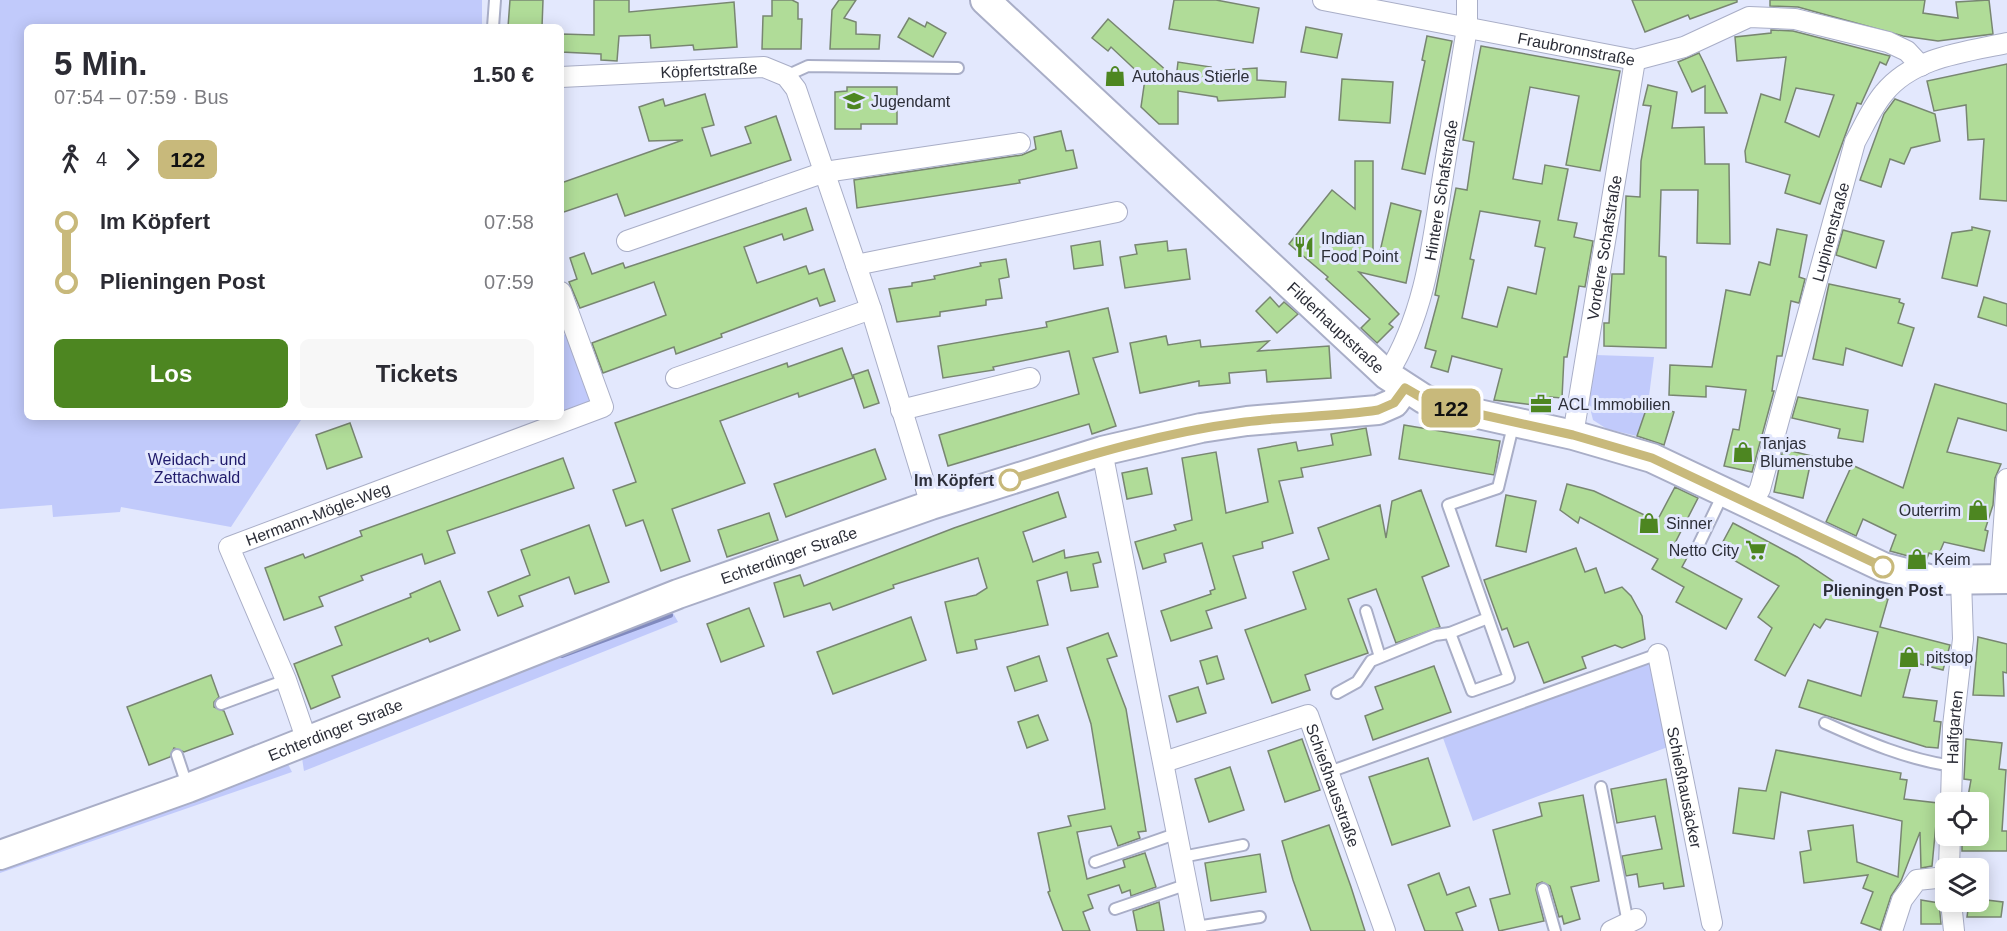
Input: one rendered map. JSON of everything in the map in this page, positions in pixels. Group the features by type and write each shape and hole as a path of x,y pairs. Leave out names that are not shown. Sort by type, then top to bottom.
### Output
{"street":[{"name":"Filderhauptstraße","path":"985,0 1396,381 1424,399 1447,407 1573,435 1652,458 1883,567 1933,580 2004,579"},
{"name":"Fraubronnstraße","path":"1323,0 1635,60 1684,47 1748,9 1888,42 1907,51 1921,66"},
{"name":"Hintere Schafstraße","path":"1396,381 1405,345 1420,302 1432,249 1467,28 1467,0"},
{"name":"Lupinenstraße","path":"1751,505 1760,489 1855,142 1884,93 1921,66 1940,57 2007,44"},
{"name":"Vordere Schafstraße","path":"1573,435 1635,60"},
{"name":"Köpfertstraße","path":"564,77 764,67 786,76"},
{"path":"786,76 796,89 825,172 871,309 931,505"},
{"path":"627,241 825,172 1020,143"},
{"path":"856,265 1117,212"},
{"name":"Hermann-Mögle-Weg","path":"307,741 286,680 229,547 603,407 564,300"},
{"path":"676,378 871,309"},
{"path":"901,410 1030,378"},
{"name":"Echterdinger Straße","path":"0,855 188,788 678,594 931,505 1102,451 1201,428 1247,421 1378,410 1394,403 1396,381"},
{"path":"1102,451 1196,929"},
{"path":"2004,579 2007,479"},
{"name":"Halfgarten","path":"1951,792 1953,726 1963,639 1961,580"},
{"name":"Schießhausäcker","path":"1658,654 1712,923"},
{"name":"Schießhausstraße","path":"1164,762 1308,715 1385,931"},
{"path":"1892,931 1902,900 1917,880 1935,878"},
{"path":"1952,912 1954,931"}],"lane":[{"path":"493,24 495,0"},
{"path":"786,76 808,66 958,68"},
{"path":"1450,633 1472,692 1509,678 1448,505 1498,488 1514,422"},
{"path":"1699,544 1725,491"},
{"path":"1365,611 1380,657"},
{"path":"1337,693 1357,682 1371,661 1435,635 1450,633 1488,618"},
{"path":"1329,772 1658,654"},
{"path":"221,704 286,680"},
{"path":"1825,723 1888,751 1924,762 1952,766"},
{"path":"177,754 188,788"},
{"path":"1601,787 1625,924"},
{"path":"1095,862 1178,833"},
{"path":"1182,857 1243,845"},
{"path":"1115,909 1188,884"},
{"path":"1543,889 1555,931"},
{"path":"1196,929 1260,917"}],"green space":[{"name":"Weidach- und Zettachwald","path":"0,0 482,0 482,24 24,24 24,420 301,420 231,527 121,507 120,512 53,517 52,505 0,509"},
{"path":"575,331 603,407 564,416 564,335"},
{"path":"1596,355 1654,357 1648,404 1637,436 1607,429 1593,420 1589,404"},
{"path":"672,611 678,622 304,771 302,758 306,752"},
{"path":"1656,658 1673,745 1473,821 1443,738"},
{"path":"280,762 288,764 292,772 0,873 0,863"}],"building":[{"path":"510,0 543,0 542,24 508,24"},
{"path":"594,0 629,0 629,12 734,2 737,47 694,50 693,45 651,48 650,35 619,36 617,61 601,60 601,54 564,52 564,34 594,35"},
{"path":"772,0 792,0 798,3 798,19 802,19 801,49 762,49 763,16 772,16"},
{"path":"839,0 856,0 844,18 856,22 856,34 880,35 879,49 830,49 832,10"},
{"path":"1174,0 1216,0 1259,8 1253,43 1169,29"},
{"path":"1632,0 1737,0 1737,2 1690,19 1688,15 1645,32"},
{"path":"1770,0 1925,0 1923,13 1958,18 1956,2 1989,0 1993,34 1938,41 1903,36 1798,7 1770,6"},
{"path":"909,18 925,27 927,22 946,33 933,57 898,37"},
{"path":"1108,19 1176,79 1178,62 1211,67 1210,71 1257,68 1257,80 1286,82 1285,97 1218,101 1217,97 1178,91 1178,124 1159,124 1141,107 1145,79 1111,47 1108,51 1092,38"},
{"path":"1306,27 1342,34 1337,58 1301,52"},
{"path":"1771,30 1793,31 1890,56 1886,65 1880,62 1861,104 1857,103 1820,204 1785,193 1790,175 1746,162 1745,151 1761,94 1780,100 1786,57 1737,61 1735,37 1771,33","holes":["1796,88 1834,95 1819,137 1785,122"]},
{"path":"1427,36 1452,41 1425,174 1402,169 1425,61 1422,60"},
{"path":"1481,46 1620,71 1600,171 1566,165 1579,96 1530,87 1513,179 1542,184 1545,165 1568,169 1558,220 1577,223 1574,237 1593,241 1585,287 1579,286 1567,357 1564,357 1562,398 1550,397 1549,407 1494,400 1502,369 1452,356 1448,372 1431,367 1436,351 1425,348 1439,296 1435,295 1456,188 1467,190 1474,142 1463,140","holes":["1480,211 1540,221 1535,246 1545,248 1536,294 1508,287 1497,327 1462,318 1474,260 1470,259"]},
{"path":"1699,53 1727,113 1705,113 1705,86 1692,92 1678,62"},
{"path":"2007,64 2007,201 1980,199 1984,139 1968,140 1966,105 1934,111 1927,81"},
{"path":"1342,79 1393,82 1390,123 1339,120"},
{"path":"1648,85 1677,92 1672,128 1704,127 1705,164 1729,164 1730,244 1697,243 1698,190 1661,190 1659,256 1666,257 1666,348 1604,346 1604,323 1609,323 1612,274 1624,274 1626,196 1640,197 1641,161 1651,106 1643,105"},
{"path":"847,87 897,87 897,124 861,124 861,129 835,129 835,92 847,91"},
{"path":"705,94 714,125 702,128 711,156 751,143 745,127 776,116 791,160 625,216 617,194 564,212 564,182 683,140 649,141 639,107 663,99 665,106"},
{"path":"1895,99 1935,114 1940,141 1911,148 1904,164 1890,159 1881,187 1860,180 1884,114"},
{"path":"1061,131 1066,151 1073,150 1077,168 1019,180 1020,183 857,208 854,180 1022,155 1036,149 1034,137"},
{"path":"1355,161 1373,161 1373,256 1379,256 1391,203 1421,211 1406,283 1359,272 1399,314 1389,324 1393,327 1377,343 1361,328 1370,319 1326,279 1328,277 1289,244 1332,190 1355,209"},
{"path":"806,208 813,230 784,240 782,234 744,247 757,283 806,266 809,274 824,269 835,301 820,306 817,298 721,334 722,337 676,354 674,347 603,373 592,343 666,315 654,282 580,308 569,282 577,279 570,258 584,253 592,274 623,263 625,268"},
{"path":"1972,227 1990,231 1977,286 1942,278 1952,233 1972,230"},
{"path":"1777,229 1807,235 1799,277 1805,279 1799,303 1791,301 1782,356 1777,356 1772,391 1774,391 1752,472 1724,466 1733,429 1739,430 1746,390 1706,386 1706,397 1669,395 1670,365 1712,367 1726,290 1750,295 1759,262 1770,265"},
{"path":"1843,230 1884,241 1876,268 1836,255"},
{"path":"1100,241 1103,265 1074,269 1071,246"},
{"path":"1167,241 1168,251 1186,249 1190,279 1125,288 1120,257 1137,254 1135,245"},
{"path":"1006,259 1009,277 999,279 1002,298 986,300 986,305 940,312 940,316 897,322 889,289 912,286 912,283 935,279 934,276 981,266 980,263"},
{"path":"1829,284 1900,299 1899,302 1904,304 1898,323 1914,328 1902,366 1846,348 1843,365 1813,359"},
{"path":"1270,297 1279,307 1284,302 1298,314 1277,333 1256,311"},
{"path":"1984,297 2007,304 2007,326 1978,317"},
{"path":"1108,308 1118,352 1093,358 1116,426 1092,434 1089,424 948,466 939,435 1079,394 1069,351 993,367 994,370 943,378 938,346 1047,327 1046,322"},
{"path":"1166,336 1168,345 1200,340 1201,347 1269,341 1258,351 1329,346 1331,378 1267,382 1266,370 1229,373 1230,383 1199,386 1199,381 1140,393 1130,343"},
{"path":"842,348 853,378 799,397 798,393 720,421 745,483 672,509 690,561 661,571 643,520 626,526 613,490 636,482 615,423 787,363 788,367"},
{"path":"868,370 879,403 864,408 853,375"},
{"path":"1935,384 2007,404 2007,431 1958,418 1947,452 2001,464 1995,478 1993,505 1985,530 1988,531 1984,551 1944,542 1938,556 1929,553 1926,561 1890,551 1896,535 1863,519 1856,536 1826,522 1852,465 1903,488"},
{"path":"1798,397 1868,410 1863,442 1838,438 1840,429 1792,418"},
{"path":"1648,404 1674,412 1664,445 1637,436"},
{"path":"350,423 362,457 327,469 316,435"},
{"path":"1404,425 1500,441 1494,475 1399,459"},
{"path":"1366,428 1371,455 1301,468 1303,477 1279,481 1293,533 1262,542 1263,548 1233,556 1246,598 1206,611 1212,628 1171,641 1161,611 1211,594 1210,591 1215,589 1202,543 1164,554 1166,562 1143,569 1135,542 1176,530 1174,525 1192,520 1182,458 1216,452 1226,513 1268,502 1258,449 1296,442 1298,451 1333,445 1331,434"},
{"path":"875,449 886,479 786,517 774,484"},
{"path":"1783,449 1812,456 1803,498 1774,492"},
{"path":"563,458 574,488 447,531 455,553 425,564 422,554 361,576 363,580 319,597 323,606 284,620 265,568 303,554 305,558 362,536 360,531"},
{"path":"1147,468 1152,494 1127,499 1122,473"},
{"path":"1567,484 1594,491 1657,521 1675,487 1698,498 1674,545 1689,554 1682,567 1742,599 1726,629 1676,602 1684,587 1652,569 1658,559 1580,517 1578,523 1560,510"},
{"path":"1421,490 1449,566 1422,577 1440,627 1396,643 1376,589 1348,599 1368,653 1305,675 1310,690 1272,703 1245,630 1306,609 1293,572 1329,559 1318,528 1380,505 1386,538 1392,501"},
{"path":"1058,492 1066,517 1023,532 1033,562 1064,550 1065,558 1098,552 1101,562 1093,564 1098,587 1071,591 1067,572 1037,581 1048,625 975,640 977,649 957,653 945,602 976,595 987,588 978,558 893,585 894,588 833,610 830,603 784,617 774,583 800,575 804,586 954,528"},
{"path":"1506,495 1536,501 1526,552 1496,546"},
{"path":"769,513 778,540 727,557 718,530"},
{"path":"1733,523 1797,557 1842,587 1888,599 1880,627 1950,645 1943,670 1912,662 1903,697 1937,701 1934,721 1941,722 1938,748 1926,747 1799,707 1808,680 1861,696 1878,632 1826,619 1820,628 1814,624 1785,676 1755,660 1772,628 1758,617 1779,586 1718,551"},
{"path":"589,525 609,582 575,594 569,577 519,596 523,606 498,616 488,592 530,575 521,550"},
{"path":"1576,548 1585,572 1596,568 1605,593 1622,587 1631,596 1642,616 1645,639 1622,648 1615,645 1582,657 1586,668 1544,683 1528,642 1514,647 1507,628 1502,630 1484,580"},
{"path":"440,581 460,630 430,642 428,638 332,676 340,697 311,709 294,664 342,645 335,627 411,597 410,594"},
{"path":"749,608 764,646 721,662 707,624"},
{"path":"911,617 926,660 833,694 817,652"},
{"path":"1108,633 1117,656 1107,659 1126,709 1146,831 1138,832 1140,838 1118,846 1111,826 1077,832 1087,879 1125,867 1123,860 1145,853 1156,887 1131,896 1130,890 1122,893 1119,885 1088,895 1093,908 1083,912 1090,931 1063,931 1048,892 1050,891 1038,833 1071,826 1068,816 1105,809 1091,724 1067,648"},
{"path":"1978,637 2007,644 2007,673 2003,672 2004,696 1973,695"},
{"path":"1039,656 1047,681 1015,691 1007,667"},
{"path":"1217,656 1224,679 1207,684 1200,661"},
{"path":"1434,666 1451,712 1373,740 1365,716 1383,709 1375,687"},
{"path":"211,675 219,697 214,702 214,707 224,711 233,734 184,752 174,748 170,757 149,765 127,707"},
{"path":"1198,687 1206,713 1177,722 1169,696"},
{"path":"1038,715 1048,740 1027,748 1018,722"},
{"path":"1302,739 1320,790 1285,802 1268,751"},
{"path":"1966,739 2002,743 1999,769 2006,770 2002,831 2007,831 2007,851 1962,851 1962,846 1989,846 1989,792 1969,792 1971,780 1964,779"},
{"path":"1776,750 1901,773 1900,779 1907,780 1904,799 1935,803 1932,866 1921,868 1920,832 1901,881 1891,896 1880,930 1861,923 1873,892 1863,888 1868,875 1804,883 1800,852 1811,850 1808,831 1853,825 1857,862 1898,877 1902,821 1781,792 1774,839 1733,833 1739,788 1766,791"},
{"path":"1428,758 1450,826 1392,845 1369,777"},
{"path":"1230,767 1244,810 1209,822 1195,779"},
{"path":"1666,779 1684,886 1664,889 1663,883 1639,887 1637,874 1626,876 1622,856 1662,849 1655,816 1617,823 1611,789"},
{"path":"1583,795 1599,881 1571,887 1580,919 1564,924 1562,916 1559,917 1550,886 1542,882 1537,884 1536,890 1544,921 1499,931 1490,899 1510,894 1493,830 1542,816 1539,803"},
{"path":"1329,825 1365,931 1311,931 1293,880 1282,841"},
{"path":"1260,854 1266,892 1211,901 1205,863"},
{"path":"1439,873 1447,895 1469,887 1476,906 1456,913 1463,931 1425,931 1408,885"},
{"path":"1921,900 1935,902 1935,912 1940,912 1941,924 1921,924"},
{"path":"1989,900 2003,902 2001,917 1967,917 1968,912 1989,912"},
{"path":"1159,902 1164,931 1137,931 1133,911"}],"waterway":[{"path":"562,655 670,615"}],"bus line":[{"name":"122","path":"1010,480 1102,451 1201,428 1247,421 1352,414 1378,410 1394,403 1405,388 1424,399 1447,407 1573,435 1652,458 1883,567"}],"place":[{"name":"Autohaus Stierle","path":"1115,76"},
{"name":"Jugendamt","path":"854,101"},
{"name":"Indian Food Point","path":"1304,247"},
{"name":"ACL Immobilien","path":"1541,404"},
{"name":"Tanjas Blumenstube","path":"1743,452"},
{"name":"Im Köpfert","path":"1010,480"},
{"name":"Outerrim","path":"1978,510"},
{"name":"Sinner","path":"1649,523"},
{"name":"Netto City","path":"1756,550"},
{"name":"Keim","path":"1917,559"},
{"name":"Plieningen Post","path":"1883,567"},
{"name":"pitstop","path":"1909,657"}]}
